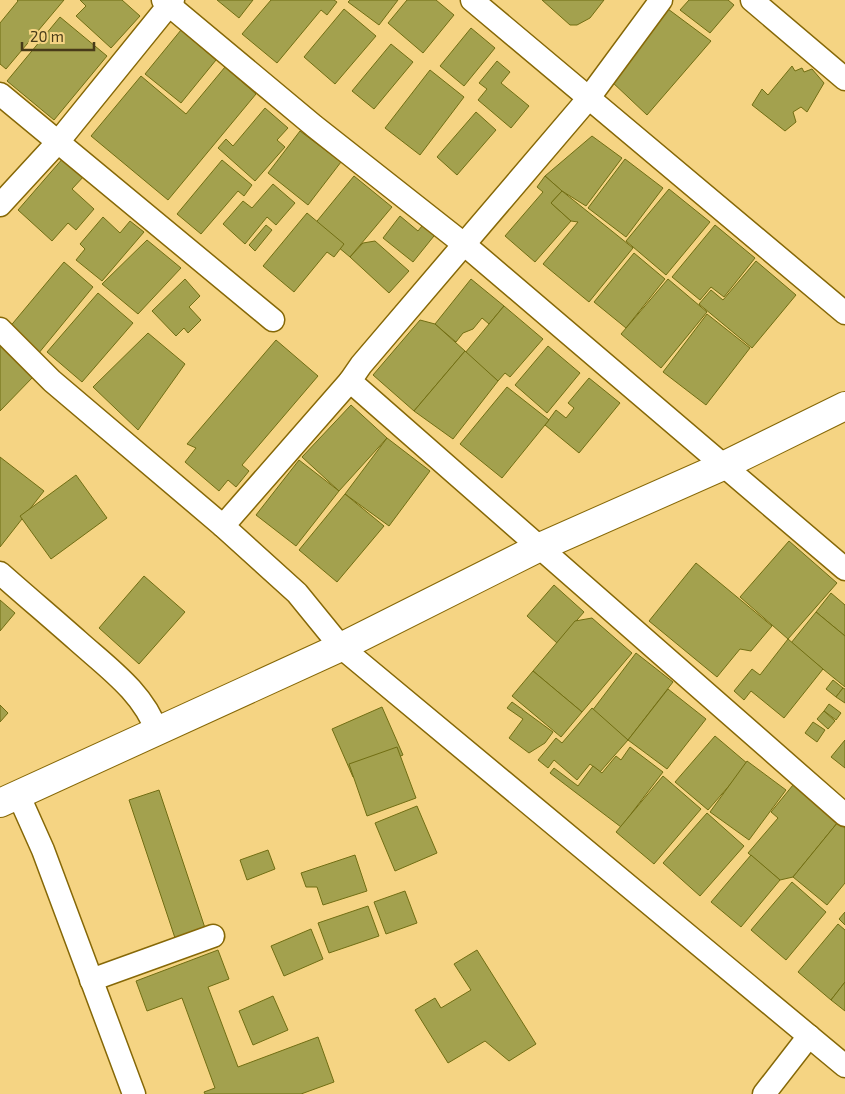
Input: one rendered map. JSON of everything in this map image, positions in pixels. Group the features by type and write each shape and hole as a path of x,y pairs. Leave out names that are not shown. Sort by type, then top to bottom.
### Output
{"street":[{"path":"472,0 845,313"},
{"path":"222,526 350,381 588,99 661,0"},
{"path":"752,0 845,79"},
{"path":"0,205 58,142 168,2 322,132 465,245 845,569"},
{"path":"0,94 273,320"},
{"path":"0,328 52,381 222,526 297,593 342,647 845,1066"},
{"path":"350,381 845,816"},
{"path":"134,1094 43,850 9,799 342,647 540,547 723,466 845,406"},
{"path":"0,573 122,680 141,701 158,732"},
{"path":"91,980 213,936"},
{"path":"764,1094 809,1036"}],"building":[{"path":"17,0 64,0 6,69 0,64 0,23"},
{"path":"80,0 122,0 140,16 111,48 76,16 86,6"},
{"path":"217,0 253,0 239,18"},
{"path":"271,0 334,0 337,2 327,15 321,10 277,63 242,34"},
{"path":"350,0 398,0 379,25 348,2"},
{"path":"407,0 436,0 454,15 423,53 388,23"},
{"path":"542,0 604,0 590,18 577,25 570,25"},
{"path":"689,0 728,0 734,5 710,33 680,10"},
{"path":"344,9 376,36 335,84 304,57"},
{"path":"668,9 711,41 647,115 611,81"},
{"path":"60,17 107,56 54,120 7,81"},
{"path":"471,28 495,48 464,86 440,66"},
{"path":"181,30 216,60 181,103 145,74"},
{"path":"391,44 413,62 374,109 352,91"},
{"path":"497,61 510,72 501,83 529,106 511,128 478,100 487,89 479,83"},
{"path":"792,66 795,71 802,68 804,72 812,69 824,83 807,112 801,107 793,112 796,122 785,131 752,105 762,89 768,95"},
{"path":"225,67 256,94 168,200 91,136 141,76 186,114"},
{"path":"430,70 464,97 420,155 385,128"},
{"path":"265,108 288,128 277,140 285,147 255,181 218,148 226,139 233,146"},
{"path":"476,112 496,130 457,175 437,157"},
{"path":"300,131 341,162 308,205 268,173"},
{"path":"592,136 622,158 586,206 562,191 545,176"},
{"path":"64,157 85,175 72,189 94,209 76,230 68,223 52,241 18,210"},
{"path":"625,159 663,188 626,237 588,208"},
{"path":"222,160 252,185 244,196 238,191 201,234 177,214"},
{"path":"354,176 392,207 350,257 313,226"},
{"path":"545,176 562,191 551,203 571,221 535,262 505,236 543,192 537,187"},
{"path":"273,184 295,203 276,225 267,217 245,244 223,224 243,201 252,208"},
{"path":"669,189 710,222 666,275 626,241"},
{"path":"562,191 633,248 589,302 543,264 578,222 571,221 551,203"},
{"path":"307,213 344,244 334,257 327,252 294,292 263,266"},
{"path":"400,216 418,231 426,221 438,231 413,262 383,238"},
{"path":"103,217 120,233 130,221 144,232 102,281 76,260 85,249 80,244"},
{"path":"266,225 272,230 255,251 249,245"},
{"path":"715,225 755,258 724,297 711,287 700,300 672,277"},
{"path":"147,240 181,268 138,314 102,284"},
{"path":"375,241 409,271 389,293 350,257 363,243"},
{"path":"634,253 665,279 626,328 594,302"},
{"path":"756,261 796,295 752,348 699,304 711,290 723,300"},
{"path":"64,262 93,287 38,354 8,329"},
{"path":"185,279 200,296 189,307 201,320 188,333 184,328 176,336 152,311"},
{"path":"471,279 504,306 489,324 482,318 473,329 463,333 456,342 435,324"},
{"path":"668,279 707,312 661,368 621,334"},
{"path":"98,293 133,323 82,382 47,352"},
{"path":"504,306 543,339 510,377 505,373 498,381 465,353"},
{"path":"707,314 750,348 706,405 663,372"},
{"path":"420,320 435,324 465,351 414,411 373,375"},
{"path":"148,333 185,364 138,430 93,387"},
{"path":"276,340 318,376 242,465 249,471 236,487 228,480 219,491 185,462 196,448 187,444"},
{"path":"0,345 33,377 0,411"},
{"path":"548,346 580,373 547,413 515,385"},
{"path":"465,351 498,381 453,439 414,411"},
{"path":"589,378 620,403 579,453 545,425 556,410 566,418 574,408 568,403"},
{"path":"507,387 549,420 502,478 460,444"},
{"path":"351,405 387,438 339,491 302,457"},
{"path":"387,438 430,471 389,526 345,494"},
{"path":"0,457 44,491 0,547"},
{"path":"299,460 339,491 296,546 256,515"},
{"path":"76,475 107,518 51,559 20,516"},
{"path":"345,494 384,526 337,582 299,550"},
{"path":"789,541 837,583 788,639 740,597"},
{"path":"696,563 772,626 751,651 740,649 717,677 649,621"},
{"path":"144,576 185,612 139,664 99,628"},
{"path":"554,585 584,612 557,643 527,616"},
{"path":"831,593 845,605 845,636 816,612"},
{"path":"0,600 15,613 0,631"},
{"path":"816,612 845,636 845,687 791,643"},
{"path":"592,618 632,653 582,712 533,671 575,621"},
{"path":"788,639 823,669 784,718 751,691 744,700 734,691 752,669 760,675"},
{"path":"636,653 673,682 628,740 592,711"},
{"path":"533,671 582,712 561,737 512,696"},
{"path":"833,680 843,688 836,697 826,689"},
{"path":"843,688 845,689 845,703 836,697"},
{"path":"668,689 706,719 667,769 628,740"},
{"path":"512,702 553,732 545,743 529,753 509,738 523,719 507,708"},
{"path":"829,704 841,713 836,720 824,711"},
{"path":"0,705 8,713 0,722"},
{"path":"382,707 403,755 353,777 332,729"},
{"path":"592,708 628,740 600,772 590,764 577,780 554,760 548,768 538,760 556,738 562,743"},
{"path":"824,711 835,721 828,729 817,719"},
{"path":"813,722 825,730 817,742 805,733"},
{"path":"715,736 748,764 708,810 675,782"},
{"path":"845,740 845,768 831,757"},
{"path":"397,747 416,798 367,816 349,764"},
{"path":"630,747 663,772 621,827 550,773 554,768 578,786 593,766 602,773 616,756 621,760"},
{"path":"747,761 786,790 749,840 710,812"},
{"path":"663,776 701,809 654,864 616,832"},
{"path":"793,785 838,822 793,877 780,880 748,853 778,818 771,812"},
{"path":"159,790 205,928 175,938 129,800"},
{"path":"417,806 437,853 395,871 375,823"},
{"path":"707,813 744,846 700,896 663,863"},
{"path":"838,822 845,828 845,883 827,905 793,877"},
{"path":"268,850 275,869 247,880 240,860"},
{"path":"355,855 367,891 323,905 317,887 306,887 301,873"},
{"path":"751,855 780,880 741,927 711,902"},
{"path":"792,882 826,912 786,960 751,930"},
{"path":"405,891 417,923 386,934 374,902"},
{"path":"368,906 379,936 329,953 318,923"},
{"path":"845,912 845,925 839,919"},
{"path":"838,924 845,930 845,982 831,1000 798,972"},
{"path":"311,929 323,959 284,976 271,946"},
{"path":"218,950 229,979 208,987 238,1067 318,1037 334,1082 301,1094 205,1094 204,1092 215,1088 182,998 147,1011 136,981"},
{"path":"477,950 536,1044 509,1061 485,1041 448,1063 415,1010 435,998 441,1008 471,990 454,964"},
{"path":"845,982 845,1011 831,1000"},
{"path":"273,996 288,1030 253,1045 239,1011"}]}
